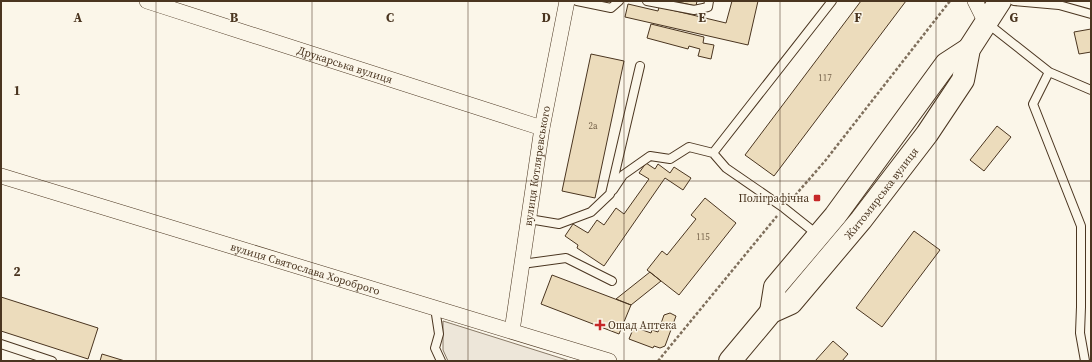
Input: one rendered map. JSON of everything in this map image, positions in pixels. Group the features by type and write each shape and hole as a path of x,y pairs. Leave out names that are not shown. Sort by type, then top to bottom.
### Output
{"main road":[{"name":"Житомирська вулиця","path":"730,361 771,312 791,303 861,220 927,134 964,80 969,49 1000,1"},
{"path":"771,312 775,287 835,216 946,64 969,49"}],"street":[{"name":"Друкарська вулиця","path":"147,1 542,128"},
{"name":"вулиця Котляревського","path":"512,331 542,128 567,1"},
{"path":"975,1 986,23"},
{"name":"вулиця Святослава Хороброго","path":"1,176 609,361"}],"lane":[{"path":"577,1 611,8 619,1"},
{"path":"648,1 694,10 708,7 709,1"},
{"path":"713,153 832,1"},
{"path":"1014,1 1059,5 1091,14"},
{"path":"986,23 1049,72 1091,90"},
{"path":"610,194 640,66"},
{"path":"1049,72 1032,104 1081,226 1080,333 1085,361"},
{"path":"529,219 560,224 591,212 610,194 623,175 650,156 670,159 689,147 713,153 726,168 784,208 819,235"},
{"path":"522,264 566,258 612,281"},
{"path":"435,308 439,334 435,348 441,361"},
{"path":"1,344 52,361"}],"path":[{"path":"658,361 784,208 825,161 950,1"}],"shaded area":[{"path":"443,321 570,361 448,361 443,350"}],"building":[{"path":"673,1 697,1 696,6"},
{"path":"732,1 758,1 748,45 625,17 628,4 658,11 659,7 726,23"},
{"path":"861,1 906,1 774,176 745,155"},
{"path":"651,24 704,37 703,43 714,45 711,59 698,56 700,49 689,46 688,49 647,38"},
{"path":"1091,29 1091,52 1079,54 1074,32"},
{"path":"591,54 624,61 595,198 562,191"},
{"path":"997,126 1011,137 984,171 970,160"},
{"path":"646,163 655,169 658,164 670,173 674,167 691,178 683,190 665,178 604,266 577,248 578,245 565,236 573,224 588,233 597,220 604,225 616,208 624,214 649,179 639,173"},
{"path":"705,198 736,223 679,295 647,270 662,251 667,255 696,219 691,215"},
{"path":"914,231 940,250 882,327 856,308"},
{"path":"650,272 661,281 631,305 616,299"},
{"path":"552,275 631,305 619,334 541,304"},
{"path":"1,297 98,328 88,359 1,331"},
{"path":"670,313 676,316 665,346 660,348 654,346 653,348 629,339 634,327 651,333 652,330 658,332 664,315"},
{"path":"833,341 848,354 842,361 815,361"},
{"path":"102,354 125,361 100,361"}],"place":[{"name":"Поліграфічна","path":"817,198"},
{"name":"Ощад Аптека","path":"600,325"}]}
